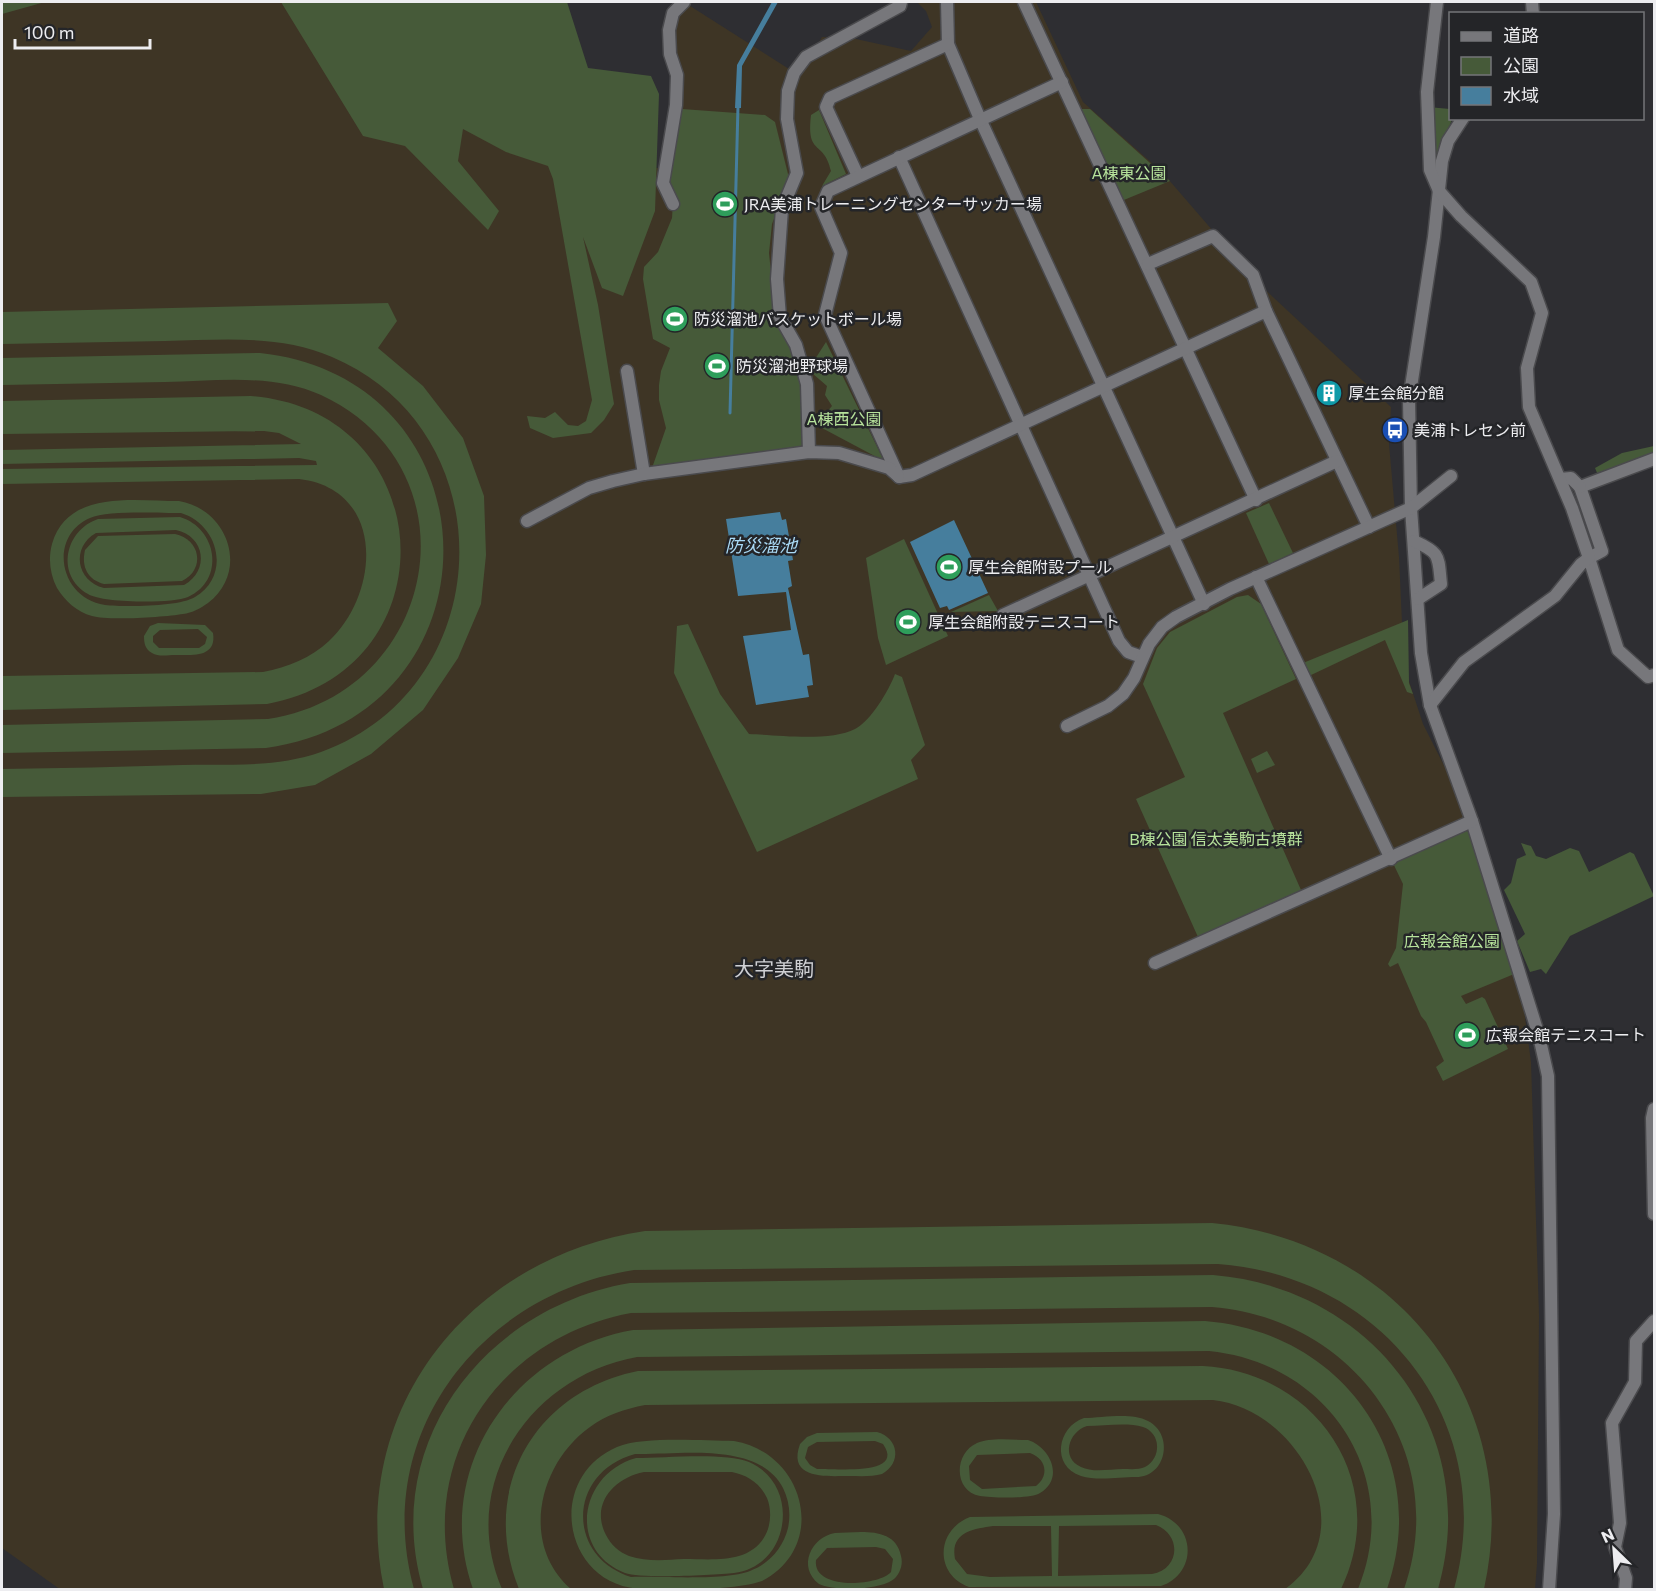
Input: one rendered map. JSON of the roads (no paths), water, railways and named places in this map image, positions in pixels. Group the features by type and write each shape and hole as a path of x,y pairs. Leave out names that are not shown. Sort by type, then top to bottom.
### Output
{"street":[{"path":"673,204 663,183 676,105 677,75 670,54 669,30 673,13 684,2"},
{"path":"809,452 807,384 796,345 780,317 777,279 782,209 797,173 787,119 788,91 794,73 806,57 900,6 901,2"},
{"path":"946,2 948,44 980,119 1204,604"},
{"path":"1024,2 1256,500"},
{"path":"1437,2 1427,92 1430,170 1439,191 1531,282 1542,314 1527,368 1529,407 1560,479 1589,558 1618,650 1648,677 1654,675"},
{"path":"858,176 826,107 830,98 948,44"},
{"path":"899,477 825,315 841,253 821,207 828,190 1062,82"},
{"path":"1462,120 1448,141 1409,400 1411,508 1424,680 1430,705 1472,821 1539,1036 1548,1076 1554,1514 1549,1590"},
{"path":"899,157 1119,641 1128,652 1142,657"},
{"path":"1148,264 1213,236 1253,275 1266,310 1369,526"},
{"path":"899,477 912,475 1266,310"},
{"path":"627,371 645,474"},
{"path":"527,521 589,488 645,474 809,452 839,453 889,468 899,477"},
{"path":"1580,488 1654,459"},
{"path":"1003,615 1337,461"},
{"path":"1067,726 1108,706 1123,694 1134,678 1142,657 1162,627 1176,616 1256,577 1411,508 1451,476"},
{"path":"1430,705 1464,662 1555,596 1581,564 1602,551 1580,488 1571,478 1560,479"},
{"path":"1414,541 1435,551 1438,557 1441,584 1418,599"},
{"path":"1256,577 1390,859"},
{"path":"1155,963 1472,821"},
{"path":"1654,1109 1652,1118 1654,1214"},
{"path":"1625,1590 1626,1578 1615,1547 1620,1523 1612,1423 1635,1382 1636,1341 1654,1321"}],"water":[{"path":"772,2 778,2 742,66 741,108 735,108 737,65"},
{"name":"防災溜池","path":"780,512 782,520 786,519 793,560 788,561 792,586 788,588 803,655 809,654 813,685 807,686 809,697 756,705 743,636 791,630 786,592 738,596 726,519"},
{"name":"厚生会館附設プール","path":"954,520 988,593 949,610 947,606 940,608 910,542"}],"waterway":[{"path":"730,413 738,106"}],"place":[{"name":"JRA美浦トレーニングセンターサッカー場","path":"725,204"},
{"name":"防災溜池バスケットボール場","path":"675,319"},
{"name":"防災溜池野球場","path":"717,366"},
{"name":"厚生会館分館","path":"1329,393"},
{"name":"美浦トレセン前","path":"1395,430"},
{"name":"厚生会館附設プール","path":"949,567"},
{"name":"厚生会館附設テニスコート","path":"908,622"},
{"name":"広報会館テニスコート","path":"1467,1035"}],"district":[{"name":"大字美駒","path":"774,969"}],"park label":[{"name":"A棟東公園","path":"1129,173"},
{"name":"A棟西公園","path":"844,419"},
{"name":"B棟公園 信太美駒古墳群","path":"1216,839"},
{"name":"広報会館公園","path":"1452,941"}]}
